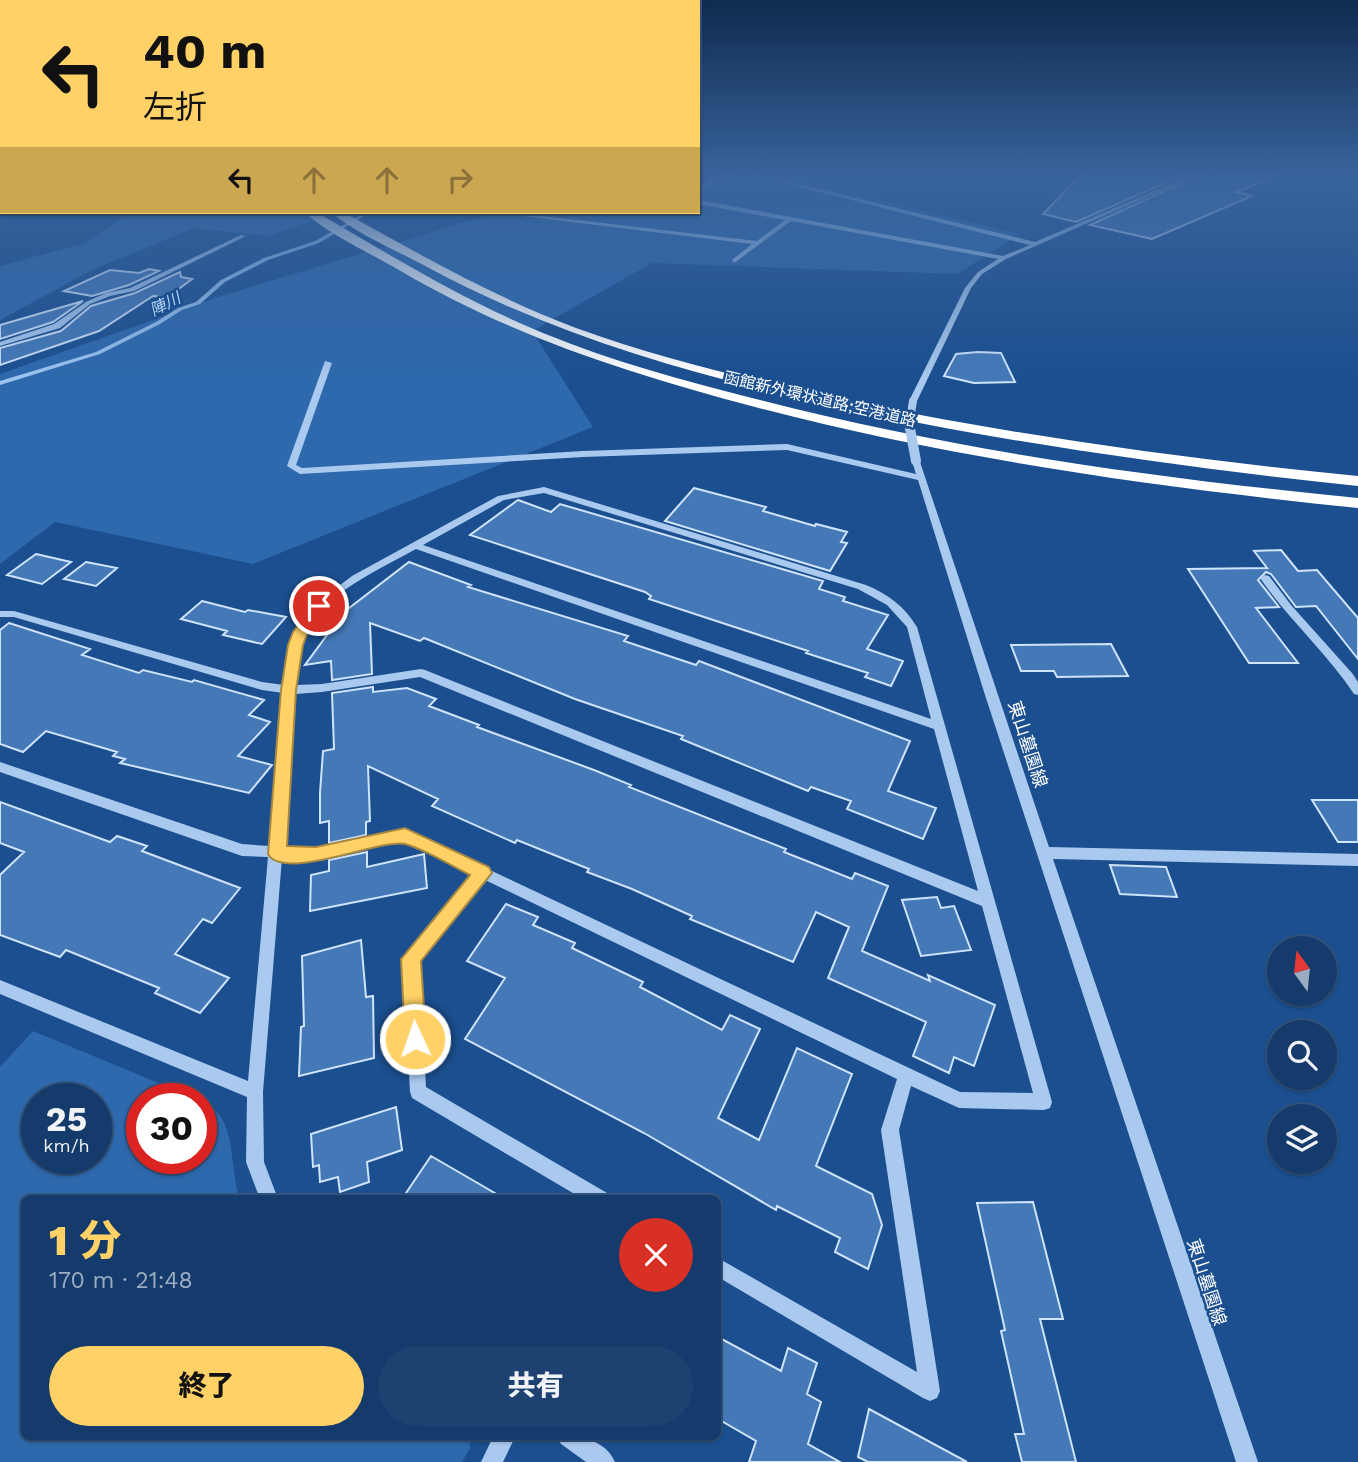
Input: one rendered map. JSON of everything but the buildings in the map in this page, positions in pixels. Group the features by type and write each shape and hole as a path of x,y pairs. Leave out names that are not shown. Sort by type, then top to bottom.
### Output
{"highway":[{"name":"函館新外環状道路;空港道路","path":"360,242 461,300 561,344 635,370 793,414 947,447 1126,477 1358,503"},
{"name":"函館新外環状道路;空港道路","path":"391,242 468,286 570,330 673,363 812,397 954,427 1131,455 1358,481"}],"street":[{"path":"0,344 57,326 88,303 108,294 132,290 230,242"},
{"path":"751,242 758,243"},
{"path":"917,242 1004,258"},
{"path":"1028,242 1035,244"},
{"name":"東山墓園線","path":"1039,242 1004,258 980,273 968,288 913,401 908,430 921,478 1044,853 1247,1462"},
{"path":"734,261 758,243"},
{"path":"328,363 291,466 300,471 583,454 787,447 921,478"},
{"path":"0,767 242,850 277,854 316,854 405,835 959,1100 1044,1102 912,627 895,605 862,587 544,490 501,498 356,579 319,606 301,632 289,690 277,854 255,1092 255,1162 267,1195"},
{"path":"416,546 939,726"},
{"path":"1265,578 1283,604 1336,661 1358,691"},
{"path":"0,614 14,614 262,686 289,690 421,673 989,902"},
{"path":"1044,853 1358,860"},
{"path":"482,873 411,959 418,1092 594,1195"},
{"path":"0,987 255,1092"},
{"path":"721,1269 930,1391 890,1130 906,1075"},
{"path":"492,1462 503,1440"},
{"path":"572,1440 604,1462"}],"shaded area":[{"path":"159,242 92,270 0,320 0,266 86,243"},
{"path":"398,242 1007,242 957,274 652,263 532,331 593,427 253,564 55,522 0,564 0,374 221,296"},
{"path":"33,1031 158,1083 126,1083 126,1174 217,1174 217,1113 227,1130 239,1195 21,1195 21,1440 469,1440 470,1448 462,1462 0,1462 0,1067"}],"waterway":[{"name":"陣川","path":"0,383 98,353 180,309 198,303 223,281 266,259 316,242"}],"route":[{"path":"319,606 301,632 296,645 289,690 277,854 316,854 405,835 482,873 411,959 415,1039"}]}
